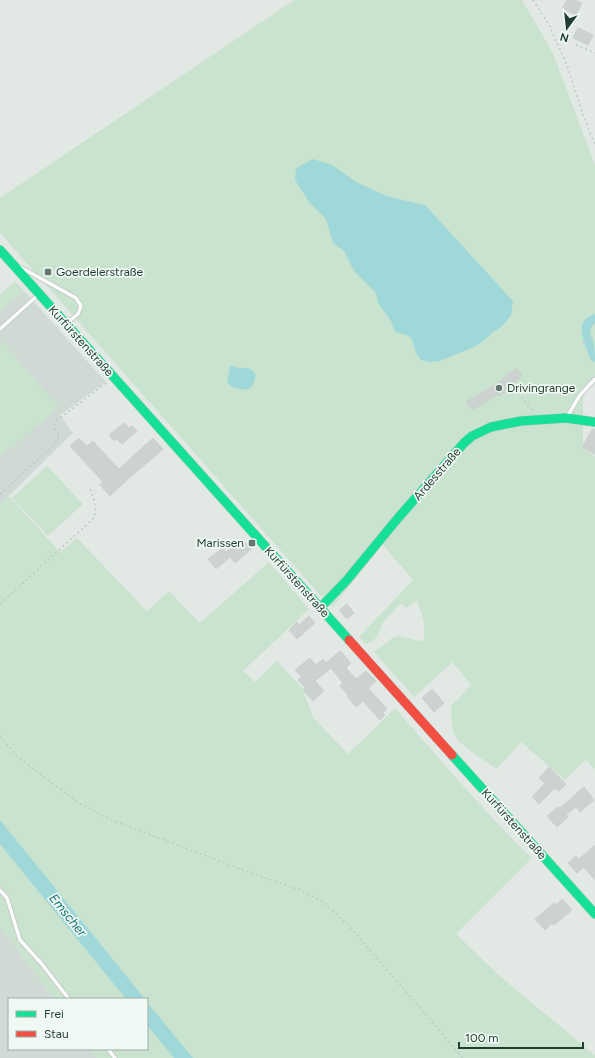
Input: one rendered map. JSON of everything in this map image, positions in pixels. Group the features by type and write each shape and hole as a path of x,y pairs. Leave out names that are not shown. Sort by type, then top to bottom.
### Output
{"main road":[{"name":"Kurfürstenstraße","path":"0,250 595,914"},
{"name":"Ardesstraße","path":"320,608 332,598 390,528 464,443 472,436 491,427 537,419 566,418 595,422"}],"lane":[{"path":"11,262 76,298 81,306 78,314 66,324"},
{"path":"0,329 39,294"},
{"path":"566,418 580,395 595,379"},
{"path":"0,890 6,898 20,940 41,963 68,998"},
{"path":"109,1050 115,1058"}],"path":[{"path":"533,0 548,25 567,65 583,115 595,145"},
{"path":"576,45 595,53"},
{"path":"583,343 593,338"},
{"path":"0,494 56,443 59,435 55,427 56,421 113,377"},
{"path":"498,394 512,386 537,419"},
{"path":"0,604 94,518 96,511 90,488"},
{"path":"0,736 15,754 46,779 81,804 109,819 300,890 320,900 335,912 358,936 463,1058"}],"shaded area":[{"path":"24,291 106,382 60,415 73,433 0,504 0,312"},
{"path":"0,926 53,998 8,998 8,1050 91,1050 97,1058 0,1058"}],"green space":[{"path":"294,0 522,0 553,53 595,165 595,382 583,395 583,449 595,456 595,769 586,760 565,780 521,742 497,769 461,743 453,731 451,706 471,685 453,662 414,697 374,652 392,638 399,636 423,641 424,625 417,601 406,608 401,603 385,620 377,637 371,642 366,644 359,637 413,580 382,544 333,607 320,595 0,233 0,198"},
{"path":"15,281 24,291 0,312 0,294"},
{"path":"0,339 59,407 0,457"},
{"path":"47,466 83,504 48,536 12,498"},
{"path":"9,496 60,552 77,538 147,611 169,591 200,623 269,562 309,609 243,671 255,682 277,661 302,688 313,717 348,754 395,708 479,803 532,858 456,934 502,978 595,1055 595,1058 97,1058 91,1050 148,1050 148,998 53,998 0,926 0,504"}],"water":[{"path":"313,159 332,165 358,183 389,197 425,205 513,301 511,316 501,327 474,347 440,361 429,362 421,360 416,353 412,340 409,336 395,332 391,321 378,303 376,293 354,271 344,251 333,243 326,219 309,202 295,180 296,168"},
{"path":"595,314 595,323 592,326 590,334 594,347 595,362 590,358 583,339 582,325 585,320"},
{"path":"231,366 253,371 256,375 252,387 246,390 234,388 227,383"},
{"name":"Emscher","path":"0,820 144,998 125,998 0,844"},
{"path":"148,1003 193,1058 174,1058 148,1026"}],"building":[{"path":"567,0 575,0 582,3 576,15 562,8"},
{"path":"578,28 593,35 588,45 573,38"},
{"name":"Drivingrange","path":"516,368 522,374 519,379 504,391 472,410 466,402 498,383"},
{"path":"124,423 129,428 132,426 137,431 122,444 116,439 114,441 109,435"},
{"path":"592,429 595,429 595,454 582,448"},
{"path":"79,438 87,446 93,441 119,469 153,438 163,449 110,496 100,485 103,482 70,446"},
{"path":"242,539 251,549 235,563 230,557 216,569 208,559 223,548 226,552"},
{"path":"347,604 354,613 347,619 339,610"},
{"path":"309,616 315,623 297,639 289,630 297,622 299,625"},
{"path":"340,651 351,663 346,668 356,679 366,671 376,681 368,688 387,709 383,713 385,715 380,720 363,701 356,707 340,686 343,683 331,668 315,681 324,691 313,701 303,690 305,688 298,680 302,677 295,670 310,658 316,665 323,659 326,663"},
{"path":"432,689 444,703 434,712 422,698"},
{"path":"549,767 566,784 559,791 555,788 539,804 532,797 545,783 539,778"},
{"path":"584,787 594,800 580,812 576,807 566,815 568,817 557,827 547,816 558,807 560,808"},
{"path":"595,845 595,880 584,867 577,873 568,863 576,856 579,859"},
{"path":"562,899 572,910 554,925 552,923 545,930 535,919 554,903 556,905"}],"traffic: fast":[{"path":"0,250 349,640"},
{"path":"320,608 347,580 398,518 464,443 472,436 491,427 521,421 566,418 595,422"},
{"path":"452,755 595,914"}],"traffic: jam":[{"path":"349,640 452,755"}],"place":[{"name":"Goerdelerstraße","path":"48,272"},
{"name":"Drivingrange","path":"499,388"},
{"name":"Marissen","path":"252,543"}]}
